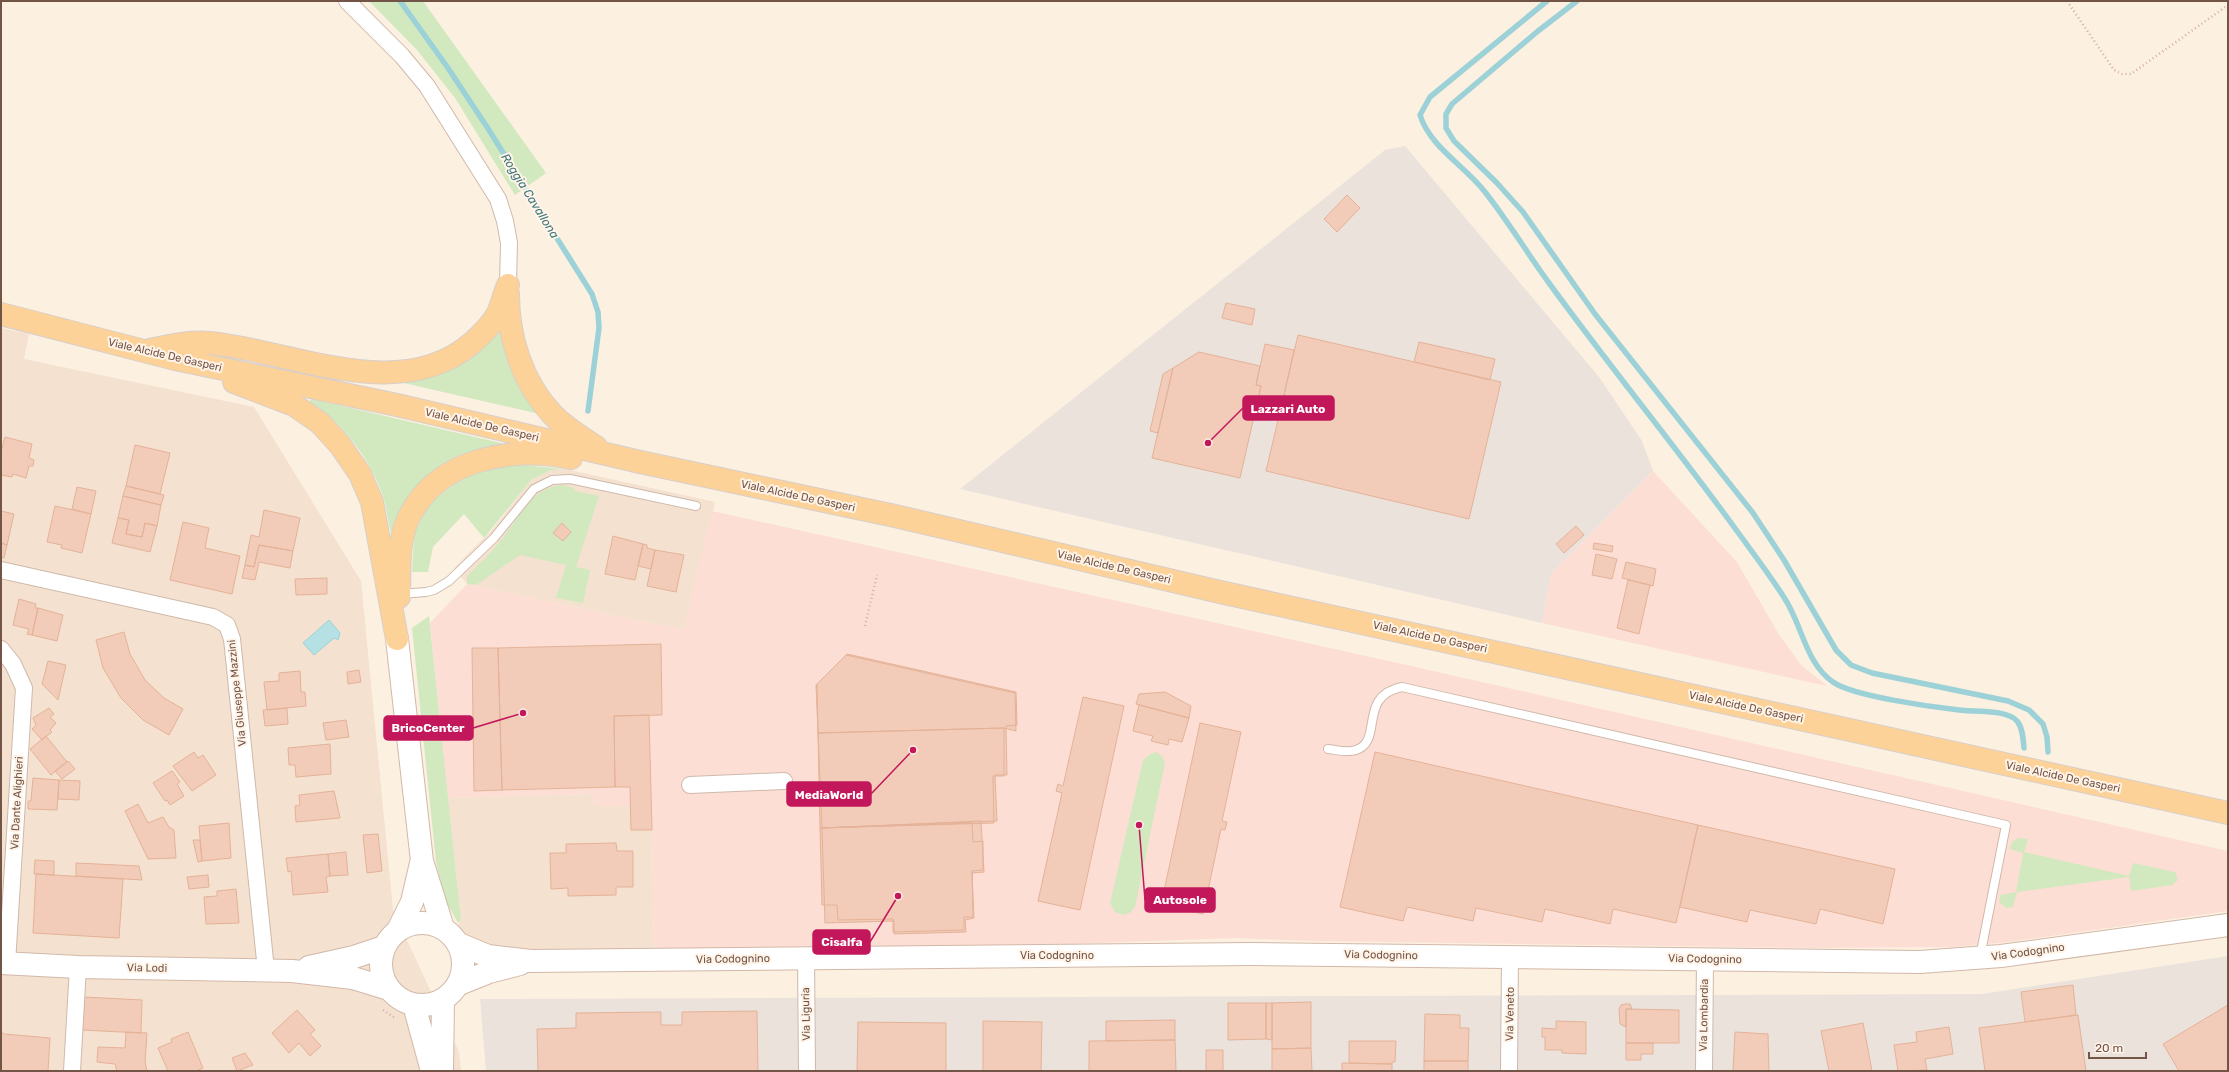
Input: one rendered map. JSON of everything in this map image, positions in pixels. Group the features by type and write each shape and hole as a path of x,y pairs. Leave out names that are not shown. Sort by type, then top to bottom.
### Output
{"main road":[{"path":"144,351 181,343 209,343 378,373 410,371 439,364 462,351 482,335 497,314 508,285"},
{"path":"508,285 508,316 513,339 522,366 535,391 552,414 576,434 607,454"},
{"path":"1,305 32,322"},
{"name":"Viale Alcide De Gasperi","path":"1,314 175,359 397,405 640,462 895,516 1220,592 2228,813"},
{"path":"175,359 294,405 320,422 340,445 360,474 372,502 394,594 397,639"},
{"path":"394,594 401,541 409,517 429,488 448,473 489,458 525,454 559,456 594,463 640,462"}],"street":[{"path":"347,1 402,56 427,86 498,199 510,243 508,285"},
{"name":"Via Giuseppe Mazzini","path":"1,570 214,617 227,625 231,632 233,647 266,970"},
{"path":"397,639 422,862 443,928"},
{"name":"Via Dante Alighieri","path":"1,649 13,664 24,688 4,963"},
{"path":"690,785 784,781"},
{"path":"398,930 420,922 432,924 443,928 459,944 463,957 463,971 459,984 452,993 443,1000 434,1004 414,1005 396,996 389,989 381,969 384,947 398,930 412,902 422,862"},
{"name":"Via Codognino","path":"459,944 488,956 531,962 806,957 1245,954 1920,962 1980,958 2228,925"},
{"name":"Via Lodi","path":"292,971 354,957 384,947"},
{"name":"Via Liguria","path":"806,957 807,1071"},
{"name":"Via Veneto","path":"1509,1071 1510,957"},
{"name":"Via Lombardia","path":"1704,1071 1705,960"},
{"name":"Via Codognino","path":"459,984 489,972 531,962"},
{"name":"Via Lodi","path":"4,963 78,967 292,971 353,978 389,989"},
{"path":"72,1071 78,967"},
{"path":"442,1071 443,1000"},
{"path":"414,1005 432,1071"}],"lane":[{"path":"394,594 426,592 449,581 494,538 534,489 552,480 570,479 696,506"},
{"path":"1328,749 1347,751 1363,748 1368,740 1375,707 1382,695 1391,690 1402,687 2006,825 1980,958"}],"path":[{"path":"2067,1 2114,70 2127,74 2132,74 2140,70 2228,5"},
{"path":"865,626 877,575"},
{"path":"380,1009 388,1012 400,1022"}],"shaded area":[{"path":"1405,146 1599,377 1642,441 1653,471 1551,574 1542,623 960,489 1385,150"},
{"path":"1,328 29,334 24,359 254,407 361,581 393,910 459,1052 461,1071 1,1071"},
{"path":"565,469 715,502 684,630 467,584 454,568 492,530 531,480 551,470"},
{"path":"1653,471 1737,562 1778,633 1801,665 1827,686 1542,623 1551,574"},
{"path":"712,511 1402,664 2228,851 2228,911 2009,942 1953,947 1812,948 1311,941 1234,938 654,959 652,830 631,830 630,806 594,806 593,794 448,798 430,623 467,584 684,630"},
{"path":"593,794 594,806 630,806 652,830 654,959 531,961 459,943 453,934 461,920 448,798"},
{"path":"2228,956 2228,1071 486,1071 480,999 1982,994"}],"green space":[{"path":"369,1 423,1 546,173 515,195 455,98 417,50"},
{"path":"501,315 505,342 511,366 521,388 537,411 535,413 399,382"},
{"path":"312,399 501,443 502,445 474,452 448,462 426,478 407,500 391,532 383,496 371,469 345,432 334,421 310,403 310,400"},
{"path":"514,464 565,469 551,470 531,480 484,538 464,514 433,547 428,572 412,572 414,535 425,511 433,500 468,474"},
{"path":"563,485 574,488 575,491 599,496 576,567 590,570 583,603 556,598 566,565 520,555 476,585 467,584 467,576 498,544 520,513 534,497 552,487","holes":["562,523 571,531 563,541 553,533"]},
{"path":"429,616 461,920 458,923 444,898 436,862 412,628"},
{"path":"1156,752 1162,756 1165,763 1135,907 1130,913 1123,915 1115,912 1110,903 1143,760"},
{"path":"2019,838 2028,839 2024,852 2129,876 2133,863 2175,872 2178,880 2172,885 2131,891 2129,877 2017,892 2013,907 2006,908 1999,902 2000,895 2016,892 2023,853 2010,849 2012,842"}],"water":[{"path":"329,620 340,633 338,640 334,638 314,655 303,643"}],"building":[{"path":"1347,195 1360,208 1337,232 1324,219"},
{"path":"1226,303 1255,309 1252,325 1222,318"},
{"path":"1298,335 1501,382 1469,519 1266,471"},
{"path":"1419,342 1495,359 1490,380 1414,362"},
{"path":"1265,344 1294,350 1281,409 1257,404 1261,386 1256,385"},
{"path":"1199,352 1260,366 1256,385 1261,386 1240,478 1152,458 1173,368"},
{"path":"1173,368 1158,433 1150,431 1163,374"},
{"path":"5,437 32,444 29,458 34,460 33,466 29,466 26,478 13,474 12,477 1,475 1,452"},
{"path":"135,445 170,453 160,494 126,486"},
{"path":"126,486 164,495 161,505 123,496"},
{"path":"77,487 96,491 91,514 72,509"},
{"path":"123,496 161,505 157,526 145,523 142,537 126,534 129,520 118,518"},
{"path":"55,506 91,514 82,553 61,548 62,545 47,542"},
{"path":"264,510 300,518 293,551 259,545 254,567 245,565 251,535 259,537"},
{"path":"1,511 14,514 7,545 1,543"},
{"path":"118,518 129,520 126,534 142,537 145,523 157,526 150,552 112,543"},
{"path":"183,522 209,528 205,548 240,556 232,594 170,580"},
{"path":"562,523 571,532 563,541 553,533"},
{"path":"1576,526 1584,535 1564,553 1556,544"},
{"path":"613,536 643,544 635,580 605,574"},
{"path":"1,543 7,545 4,558 1,557"},
{"path":"1594,543 1613,546 1612,552 1593,549"},
{"path":"643,544 647,545 647,548 655,550 651,569 638,566"},
{"path":"259,545 293,551 290,568 259,562 255,580 242,578 245,565 254,567"},
{"path":"655,550 684,555 676,592 647,586"},
{"path":"1596,554 1617,559 1612,579 1592,575"},
{"path":"1626,562 1656,569 1653,586 1622,578"},
{"path":"327,578 327,594 296,595 295,579"},
{"path":"1628,580 1650,585 1639,634 1617,628"},
{"path":"19,599 36,604 35,608 38,608 32,635 27,634 29,629 13,625"},
{"path":"38,608 63,615 57,641 32,635"},
{"path":"124,632 130,654 145,680 164,698 183,709 169,735 143,720 121,698 103,668 96,640"},
{"path":"661,644 662,715 614,716 615,787 502,790 498,648"},
{"path":"472,648 498,648 502,790 474,791"},
{"path":"847,654 1016,692 1017,725 1006,726 1007,775 995,775 997,821 822,828 816,685"},
{"path":"846,655 1015,693 1016,731 1004,728 818,733 817,684"},
{"path":"48,661 66,665 58,700 42,684"},
{"path":"359,670 361,682 348,684 347,672"},
{"path":"300,671 301,692 305,692 306,706 267,710 264,682 279,681 279,673"},
{"path":"1165,692 1191,706 1189,718 1136,704 1139,694"},
{"path":"1083,697 1124,706 1080,910 1038,901 1062,793 1056,791 1058,784 1063,786"},
{"path":"1139,705 1189,718 1182,742 1169,739 1168,745 1151,741 1153,736 1133,731"},
{"path":"49,708 54,714 50,717 56,723 50,730 52,732 42,740 32,729 36,725 33,718"},
{"path":"287,708 288,724 265,726 263,710"},
{"path":"649,715 652,830 631,830 630,787 615,787 614,716"},
{"path":"346,720 349,737 326,740 323,723"},
{"path":"1200,723 1241,732 1222,821 1227,822 1225,830 1221,829 1203,914 1161,905"},
{"path":"1004,728 1004,776 993,776 994,823 820,828 818,733"},
{"path":"46,736 67,762 51,775 30,749"},
{"path":"330,744 331,774 296,777 295,765 289,765 288,748"},
{"path":"194,752 198,758 203,755 216,775 192,791 173,766"},
{"path":"1375,752 1698,825 1676,923 1613,909 1610,924 1545,909 1542,922 1476,908 1473,921 1407,907 1403,921 1340,907"},
{"path":"68,761 75,769 62,779 55,771"},
{"path":"172,771 180,782 177,784 184,796 170,805 167,800 165,801 153,783"},
{"path":"33,778 59,780 57,810 28,809 28,801 31,801"},
{"path":"59,780 80,781 79,800 58,799"},
{"path":"334,791 340,818 296,822 295,806 300,805 299,795"},
{"path":"138,804 148,823 163,817 169,827 174,830 176,858 148,859 125,811"},
{"path":"981,821 984,872 972,873 974,918 965,920 966,932 894,934 894,921 825,923 822,828"},
{"path":"229,823 231,858 202,861 199,826"},
{"path":"972,823 973,842 983,841 983,870 972,871 973,917 964,917 964,930 893,932 893,919 838,920 837,905 822,905 820,828"},
{"path":"1698,825 1895,869 1883,924 1820,909 1816,924 1750,910 1747,922 1680,907"},
{"path":"378,834 382,871 367,873 363,835"},
{"path":"193,840 200,840 202,861 198,862"},
{"path":"616,843 617,851 633,851 633,887 616,887 616,895 568,896 568,888 551,889 550,853 566,853 566,844"},
{"path":"346,852 348,875 330,876 328,854"},
{"path":"328,854 330,876 326,877 328,892 293,895 291,871 288,872 286,858"},
{"path":"35,860 54,861 54,875 34,874"},
{"path":"76,863 139,866 142,880 76,876"},
{"path":"36,874 123,879 119,938 33,933"},
{"path":"208,875 209,887 189,889 187,877"},
{"path":"236,889 239,923 206,924 204,897 217,896 217,891"},
{"path":"2073,985 2076,1015 2025,1022 2021,992"},
{"path":"84,997 142,1000 141,1033 82,1030"},
{"path":"1311,1002 1311,1048 1272,1049 1272,1003"},
{"path":"1228,1003 1266,1003 1266,1039 1228,1040"},
{"path":"1266,1003 1272,1003 1272,1040 1266,1039"},
{"path":"1630,1004 1632,1009 1626,1009 1626,1027 1620,1024 1619,1009 1621,1005"},
{"path":"2228,1005 2228,1071 2179,1071 2163,1044"},
{"path":"1626,1009 1679,1010 1679,1043 1626,1043"},
{"path":"297,1010 315,1030 310,1034 321,1046 310,1056 299,1043 289,1053 272,1033"},
{"path":"757,1011 758,1071 538,1071 537,1029 576,1028 576,1013 661,1012 661,1025 682,1025 682,1012"},
{"path":"1425,1014 1460,1015 1460,1028 1469,1028 1468,1061 1424,1061"},
{"path":"2078,1015 2086,1071 1985,1071 1979,1028"},
{"path":"1175,1020 1175,1040 1106,1041 1106,1021"},
{"path":"983,1021 1042,1022 1041,1071 983,1071"},
{"path":"1556,1021 1586,1022 1586,1054 1562,1053 1562,1050 1545,1050 1545,1037 1542,1037 1542,1028 1556,1029"},
{"path":"858,1022 946,1023 946,1071 857,1071"},
{"path":"1863,1023 1872,1071 1829,1071 1821,1031"},
{"path":"1949,1027 1953,1054 1925,1059 1927,1070 1898,1071 1894,1045 1917,1042 1916,1032"},
{"path":"1,1032 4,1034 50,1038 48,1071 1,1071"},
{"path":"126,1032 147,1033 145,1062 147,1071 117,1071 115,1064 97,1062 98,1047 125,1048"},
{"path":"188,1032 203,1068 196,1071 168,1071 158,1048 172,1042 171,1039"},
{"path":"1735,1032 1768,1034 1769,1071 1733,1071"},
{"path":"1175,1040 1176,1071 1089,1071 1089,1041"},
{"path":"1349,1041 1396,1041 1395,1062 1392,1062 1392,1064 1349,1063"},
{"path":"1626,1043 1653,1043 1653,1054 1641,1054 1641,1060 1626,1060"},
{"path":"1311,1048 1312,1071 1272,1071 1272,1049"},
{"path":"1206,1050 1223,1050 1223,1071 1206,1071"},
{"path":"245,1053 253,1065 237,1071 232,1058"},
{"path":"1424,1061 1468,1061 1468,1071 1424,1071"},
{"path":"1342,1063 1392,1064 1392,1071 1342,1071"}],"waterway":[{"name":"Roggia Cavallona","path":"400,1 448,68 487,127 592,294 598,312 599,328 588,411"},
{"path":"1547,1 1430,97 1420,115 1432,137 1440,147 1477,183 1502,214 1541,272 1572,314 1755,556 1791,609 1810,655 1824,674 1833,682 1843,687 1874,696 1959,710 2006,714 2012,717 2019,724 2024,748"},
{"path":"1577,1 1538,31 1452,104 1446,114 1446,128 1454,141 1497,183 1523,212 1595,314 1753,513 1784,560 1836,650 1851,665 1872,673 2008,701 2029,710 2043,724 2047,737 2048,752"}],"place":[{"name":"Lazzari Auto","path":"1208,443"},
{"name":"BricoCenter","path":"523,713"},
{"name":"MediaWorld","path":"913,750"},
{"name":"Autosole","path":"1139,825"},
{"name":"Cisalfa","path":"898,896"}]}
